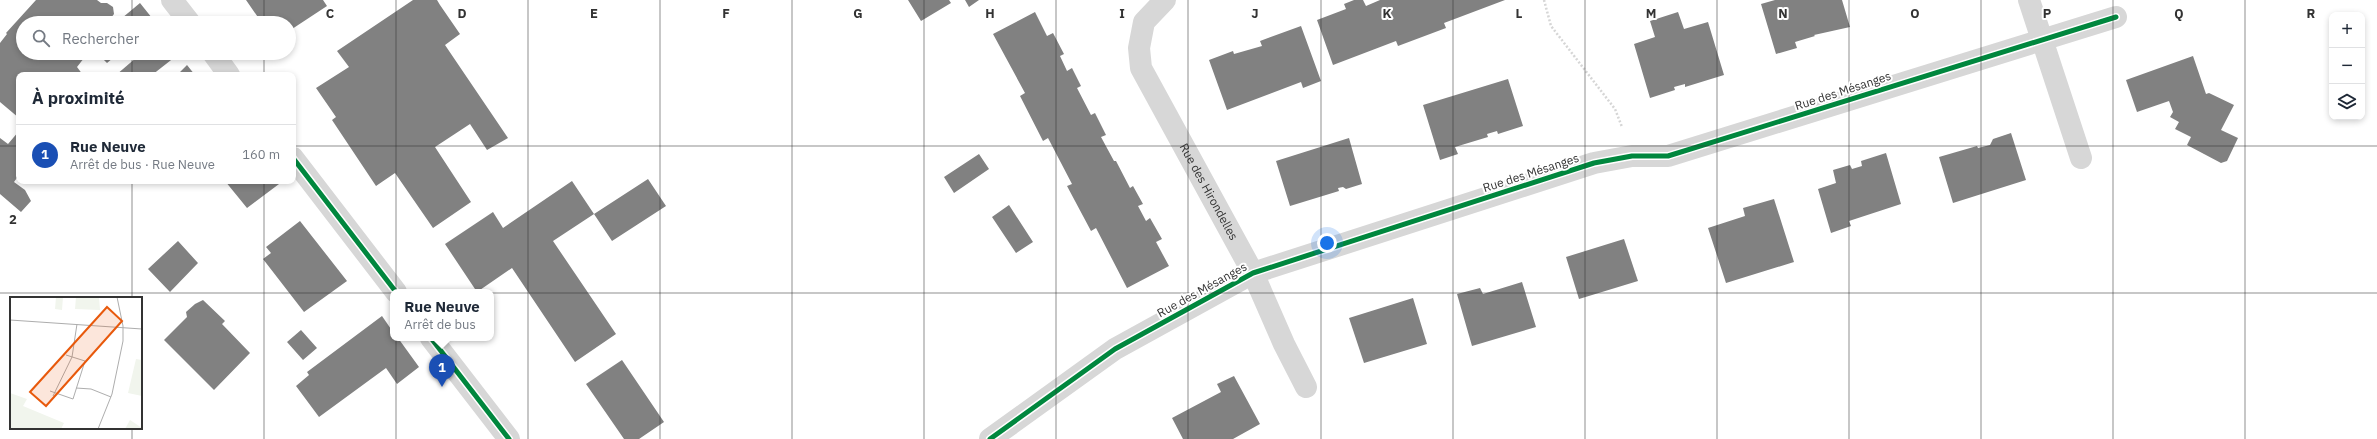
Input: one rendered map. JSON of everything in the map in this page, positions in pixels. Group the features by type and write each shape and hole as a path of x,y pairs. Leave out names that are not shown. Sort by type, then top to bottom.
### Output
{"street":[{"path":"172,0 185,16"},
{"name":"Rue des Hirondelles","path":"1165,0 1144,22 1139,48 1141,68 1253,273 1284,344 1306,387"},
{"path":"2029,0 2081,158"},
{"name":"Rue des Mésanges","path":"990,439 1115,349 1253,273 1594,163 1632,156 1668,156 2116,17"},
{"path":"218,60 228,72"},
{"path":"296,162 394,289"},
{"path":"433,341 509,439"}],"path":[{"path":"1544,0 1551,26 1615,109 1632,156"}],"building":[{"path":"36,0 97,0 101,3 107,3 113,7 114,14 112,16 21,16"},
{"path":"246,0 323,0 327,6 296,26 296,16 257,16"},
{"path":"413,0 437,0 460,34 445,45 508,138 487,150 470,124 435,147 471,202 433,228 395,173 376,186 332,120 336,117 316,88 349,67 337,51"},
{"path":"908,0 949,0 951,3 921,21"},
{"path":"965,0 979,0 969,7"},
{"path":"1354,0 1363,0 1366,6 1380,0 1505,0 1444,23 1446,28 1398,46 1396,41 1333,65 1317,20 1346,9 1344,4"},
{"path":"1775,0 1842,0 1850,27 1814,35 1815,36 1795,42 1797,48 1776,54 1761,4"},
{"path":"140,3 150,16 124,16"},
{"path":"1035,12 1047,36 1053,33 1064,54 1060,56 1067,71 1072,68 1081,86 1077,88 1091,115 1095,113 1106,135 1101,137 1130,188 1133,186 1143,204 1138,206 1146,221 1150,218 1162,239 1156,242 1169,266 1127,288 1096,228 1091,231 1067,186 1072,184 1048,138 1043,141 1020,96 1025,93 993,34"},
{"path":"1678,12 1684,29 1708,22 1724,75 1685,87 1685,84 1674,87 1675,90 1650,98 1634,44 1655,37 1650,21"},
{"path":"16,22 16,60 82,60 77,67 81,72 16,72 16,115 0,102 0,43 7,34 6,33"},
{"path":"1301,26 1321,81 1303,88 1301,82 1227,110 1209,60 1233,51 1234,54 1262,46 1260,41"},
{"path":"2193,56 2206,94 2209,93 2234,105 2221,130 2238,138 2227,161 2221,163 2187,145 2191,137 2175,129 2179,122 2170,117 2173,112 2169,101 2137,112 2126,80"},
{"path":"134,60 171,60 156,72 120,72"},
{"path":"187,65 193,72 180,72"},
{"path":"1508,79 1523,126 1498,134 1497,131 1487,134 1488,137 1455,147 1458,154 1440,160 1423,105"},
{"path":"2011,133 2026,180 1953,203 1939,157 1977,146 1978,148 1990,145 1993,139"},
{"path":"16,135 16,179 14,182 25,190 31,201 21,212 0,194 0,138 8,144"},
{"path":"1349,138 1362,184 1346,189 1343,187 1338,188 1339,191 1290,206 1276,161"},
{"path":"1886,153 1901,204 1849,221 1851,226 1831,233 1818,189 1836,183 1833,170 1850,165 1852,169 1862,166 1861,161"},
{"path":"979,154 989,169 954,193 944,177"},
{"path":"648,179 666,206 612,241 594,214"},
{"path":"572,181 594,214 553,241 616,334 575,362 512,268 481,289 475,289 445,244 493,212 503,228"},
{"path":"227,184 279,184 247,208"},
{"path":"1774,199 1794,262 1726,283 1708,228 1745,216 1743,208"},
{"path":"1009,205 1033,242 1016,253 992,217"},
{"path":"300,221 347,281 304,312 263,259 271,253 266,247"},
{"path":"1624,239 1638,281 1579,299 1566,257"},
{"path":"178,241 198,263 170,292 148,269"},
{"path":"1522,282 1536,327 1472,346 1457,294 1480,288 1483,294"},
{"path":"1413,298 1427,344 1364,363 1349,318"},
{"path":"203,300 225,321 222,324 250,353 214,390 164,340 187,317 186,312 195,304"},
{"path":"382,316 390,328 390,341 400,341 419,367 397,384 386,368 319,417 296,386 309,375 307,372"},
{"path":"301,330 317,348 303,360 287,342"},
{"path":"622,360 664,422 639,439 624,439 586,384"},
{"path":"1234,376 1260,424 1233,439 1183,439 1172,418 1221,392 1217,384"}],"cycle path":[{"path":"990,439 1115,349 1253,273 1594,163 1632,156 1668,156 2116,17"},
{"path":"296,162 394,289"},
{"path":"433,341 509,439"}],"place":[{"name":"Rue Neuve","path":"442,387"}]}
